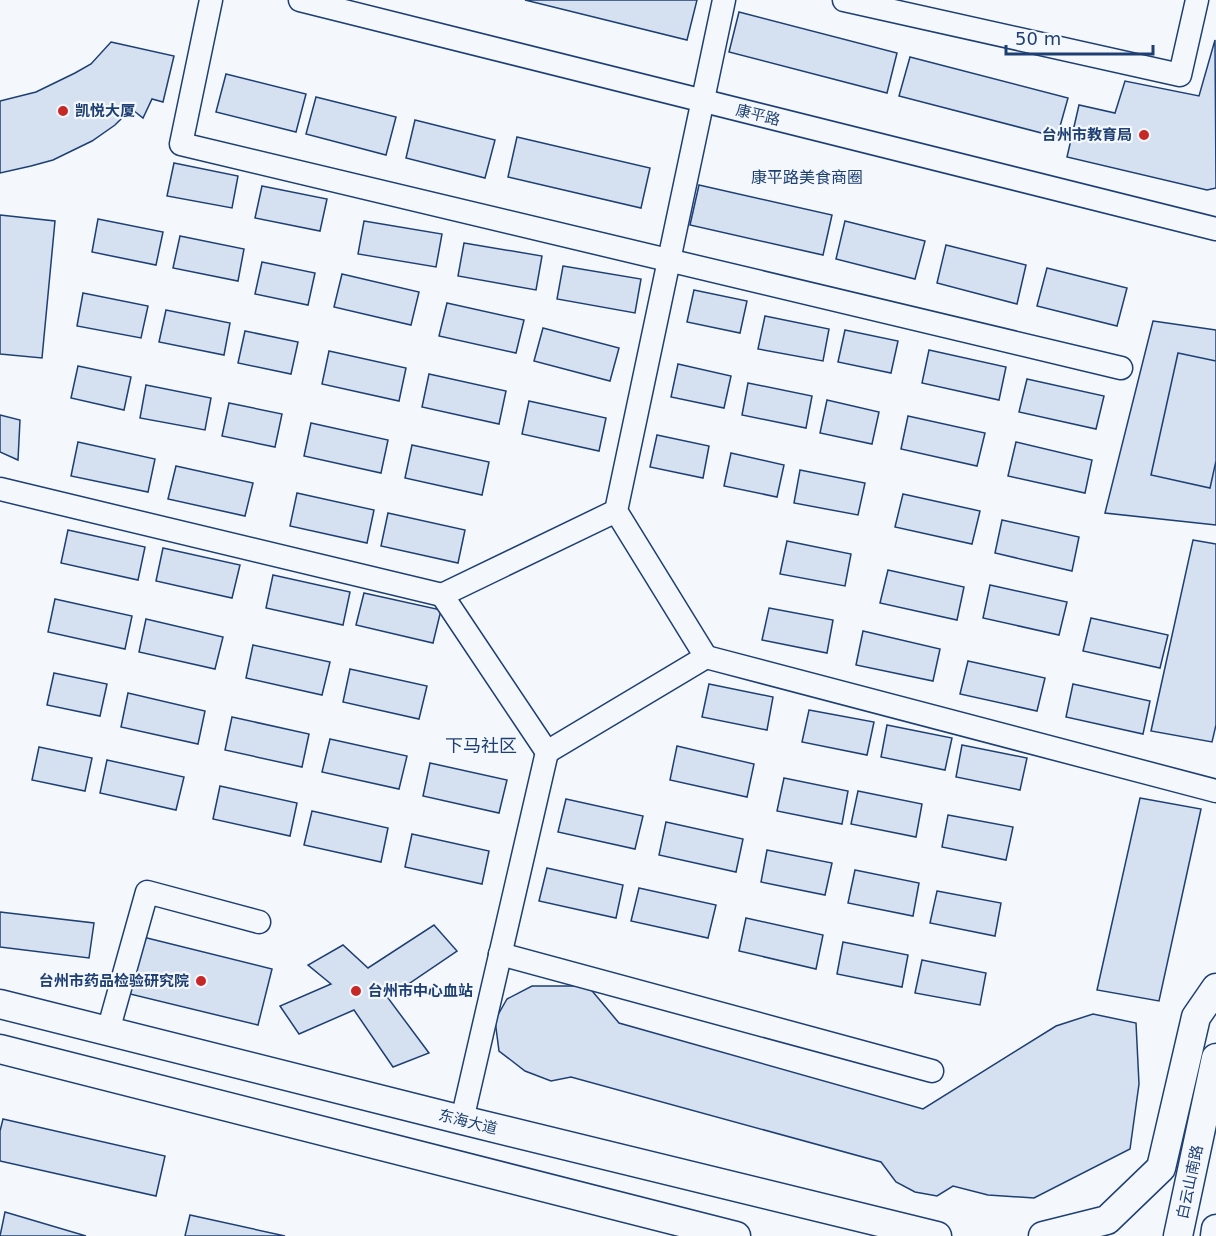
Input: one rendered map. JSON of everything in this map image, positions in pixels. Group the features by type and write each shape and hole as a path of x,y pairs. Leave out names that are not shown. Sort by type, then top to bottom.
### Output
{"main road":[{"path":"1043,1236 1107,1220 1161,1168 1196,1017 1216,988"},
{"name":"东海大道","path":"0,1004 937,1236"},
{"path":"0,1049 736,1236"},
{"name":"白云山南路","path":"1178,1236 1216,1058"},
{"path":"1215,1236 1216,1229"}],"street":[{"path":"211,0 181,144 1121,368"},
{"name":"康平路","path":"300,0 1216,229"},
{"path":"724,0 616,511 706,657 1216,791"},
{"path":"844,0 1180,75 1197,0"},
{"path":"0,489 442,595 616,511"},
{"path":"442,595 547,752"},
{"path":"462,1120 547,752 706,657"},
{"path":"108,1031 147,892 259,922"},
{"path":"500,954 932,1071"}],"building":[{"path":"525,0 697,0 687,40"},
{"path":"739,12 897,53 887,93 729,52"},
{"name":"台州市教育局","path":"1215,40 1216,188 1207,190 1067,157 1079,105 1115,113 1125,81 1199,96"},
{"name":"凯悦大厦","path":"111,42 174,56 163,102 152,99 143,118 129,107 115,125 92,141 53,160 0,173 0,101 36,92 75,73 91,64"},
{"path":"910,57 1068,98 1057,137 899,96"},
{"path":"226,74 306,94 296,132 216,112"},
{"path":"316,97 396,117 386,155 306,134"},
{"path":"415,120 495,140 485,178 406,158"},
{"path":"517,137 650,168 641,208 508,177"},
{"path":"174,163 238,176 232,208 167,196"},
{"path":"699,185 832,215 823,255 690,225"},
{"path":"262,186 327,199 320,231 255,218"},
{"path":"0,215 55,221 42,358 0,354"},
{"path":"98,219 163,232 156,265 92,252"},
{"path":"364,221 442,234 436,267 358,254"},
{"path":"845,221 925,241 915,279 836,259"},
{"path":"180,236 244,249 238,281 173,268"},
{"path":"464,243 542,256 536,290 458,276"},
{"path":"946,245 1026,265 1017,304 937,283"},
{"path":"262,262 315,273 308,305 255,294"},
{"path":"563,266 641,279 635,313 557,299"},
{"path":"1047,268 1127,288 1117,326 1037,306"},
{"path":"342,274 419,292 411,325 334,307"},
{"path":"694,290 747,301 740,333 687,322"},
{"path":"83,293 148,306 141,338 77,326"},
{"path":"447,303 524,320 516,353 439,336"},
{"path":"166,310 230,323 224,355 159,342"},
{"path":"765,316 829,329 823,361 758,349"},
{"path":"1153,321 1216,330 1216,525 1105,513"},
{"path":"543,328 619,348 610,381 534,361"},
{"path":"845,330 898,341 891,373 838,362"},
{"path":"245,331 298,342 291,374 238,363"},
{"path":"929,350 1006,367 999,400 922,383"},
{"path":"329,351 406,368 399,401 322,384"},
{"path":"1178,353 1216,361 1216,461 1210,488 1151,475"},
{"path":"678,364 731,376 724,408 671,397"},
{"path":"78,366 131,377 124,410 71,398"},
{"path":"429,374 506,391 499,424 422,407"},
{"path":"1027,379 1104,396 1096,429 1019,412"},
{"path":"748,383 812,396 806,428 742,415"},
{"path":"146,385 211,398 205,430 140,418"},
{"path":"827,400 879,412 872,444 820,433"},
{"path":"529,401 606,418 599,451 522,434"},
{"path":"229,403 282,414 275,447 222,436"},
{"path":"0,415 20,420 18,460 0,452"},
{"path":"908,416 985,433 977,466 901,449"},
{"path":"311,423 388,440 381,473 304,456"},
{"path":"657,435 709,446 703,478 650,467"},
{"path":"78,442 155,459 148,492 71,476"},
{"path":"1016,442 1092,460 1085,493 1008,476"},
{"path":"412,445 489,462 482,495 405,478"},
{"path":"731,453 784,465 777,497 724,486"},
{"path":"176,466 253,483 245,516 168,499"},
{"path":"800,470 865,483 858,515 794,503"},
{"path":"297,493 374,510 367,543 290,526"},
{"path":"903,494 980,511 972,544 895,527"},
{"path":"388,513 465,530 458,563 381,546"},
{"path":"1002,520 1079,537 1072,571 995,553"},
{"path":"68,530 145,547 138,580 61,563"},
{"path":"1193,540 1216,544 1216,725 1212,742 1151,731"},
{"path":"787,541 851,554 845,586 780,574"},
{"path":"163,548 240,565 232,598 156,581"},
{"path":"888,570 964,587 957,620 880,603"},
{"path":"273,575 350,592 343,625 266,608"},
{"path":"990,585 1067,602 1059,635 983,618"},
{"path":"364,593 441,610 433,643 356,625"},
{"path":"55,599 132,616 125,649 48,632"},
{"path":"769,608 833,620 827,653 762,640"},
{"path":"1091,618 1168,635 1160,668 1083,651"},
{"path":"146,619 223,637 215,669 139,652"},
{"path":"863,631 940,649 933,681 856,665"},
{"path":"253,645 330,662 322,695 246,678"},
{"path":"968,661 1045,678 1037,711 960,694"},
{"path":"350,669 427,686 419,719 343,702"},
{"path":"54,673 107,684 100,716 47,705"},
{"path":"709,684 773,697 767,730 702,717"},
{"path":"1073,684 1150,701 1143,734 1066,717"},
{"path":"128,693 205,711 198,744 121,727"},
{"path":"809,710 874,722 867,755 802,742"},
{"path":"232,717 309,734 302,767 225,750"},
{"path":"887,725 952,738 945,770 881,757"},
{"path":"330,739 407,756 399,789 322,772"},
{"path":"962,745 1027,758 1020,790 956,777"},
{"path":"677,746 754,764 747,797 670,780"},
{"path":"39,747 92,758 85,791 32,780"},
{"path":"107,760 184,777 176,810 100,793"},
{"path":"430,763 507,780 499,813 423,796"},
{"path":"784,778 848,791 842,824 777,811"},
{"path":"220,786 297,803 290,836 213,819"},
{"path":"858,791 922,804 916,837 851,824"},
{"path":"1140,798 1201,809 1159,1001 1097,990"},
{"path":"566,799 643,816 635,849 558,832"},
{"path":"312,811 388,828 381,862 304,845"},
{"path":"948,815 1013,827 1006,860 942,847"},
{"path":"666,822 743,839 736,872 659,855"},
{"path":"412,834 489,851 482,884 405,867"},
{"path":"767,850 832,863 825,895 761,882"},
{"path":"547,868 623,885 616,918 539,901"},
{"path":"855,870 919,883 913,916 848,903"},
{"path":"639,888 716,905 708,938 631,921"},
{"path":"937,891 1001,903 995,936 930,923"},
{"path":"0,912 94,923 89,958 0,947"},
{"path":"746,918 823,935 816,969 739,951"},
{"name":"台州市中心血站","path":"434,925 457,951 388,998 429,1053 393,1067 354,1010 299,1034 280,1006 331,984 308,965 343,945 368,968"},
{"name":"台州市药品检验研究院","path":"143,937 272,969 258,1025 130,994"},
{"path":"843,942 908,955 902,987 837,974"},
{"path":"922,960 986,973 980,1005 915,993"},
{"path":"532,986 588,986 619,1023 923,1109 1056,1026 1093,1014 1136,1023 1139,1084 1130,1149 1034,1198 988,1195 953,1186 937,1196 915,1192 896,1182 881,1162 571,1077 551,1081 525,1071 499,1051 495,1020 507,999"},
{"path":"3,1119 165,1156 156,1196 0,1161 0,1131"},
{"path":"5,1212 86,1236 0,1236"},
{"path":"190,1215 285,1236 185,1236"}],"place":[{"name":"凯悦大厦","path":"63,111"},
{"name":"台州市教育局","path":"1144,135"},
{"name":"台州市药品检验研究院","path":"201,981"},
{"name":"台州市中心血站","path":"356,991"}],"district":[{"name":"康平路美食商圈","path":"807,177"},
{"name":"下马社区","path":"481,745"}]}
